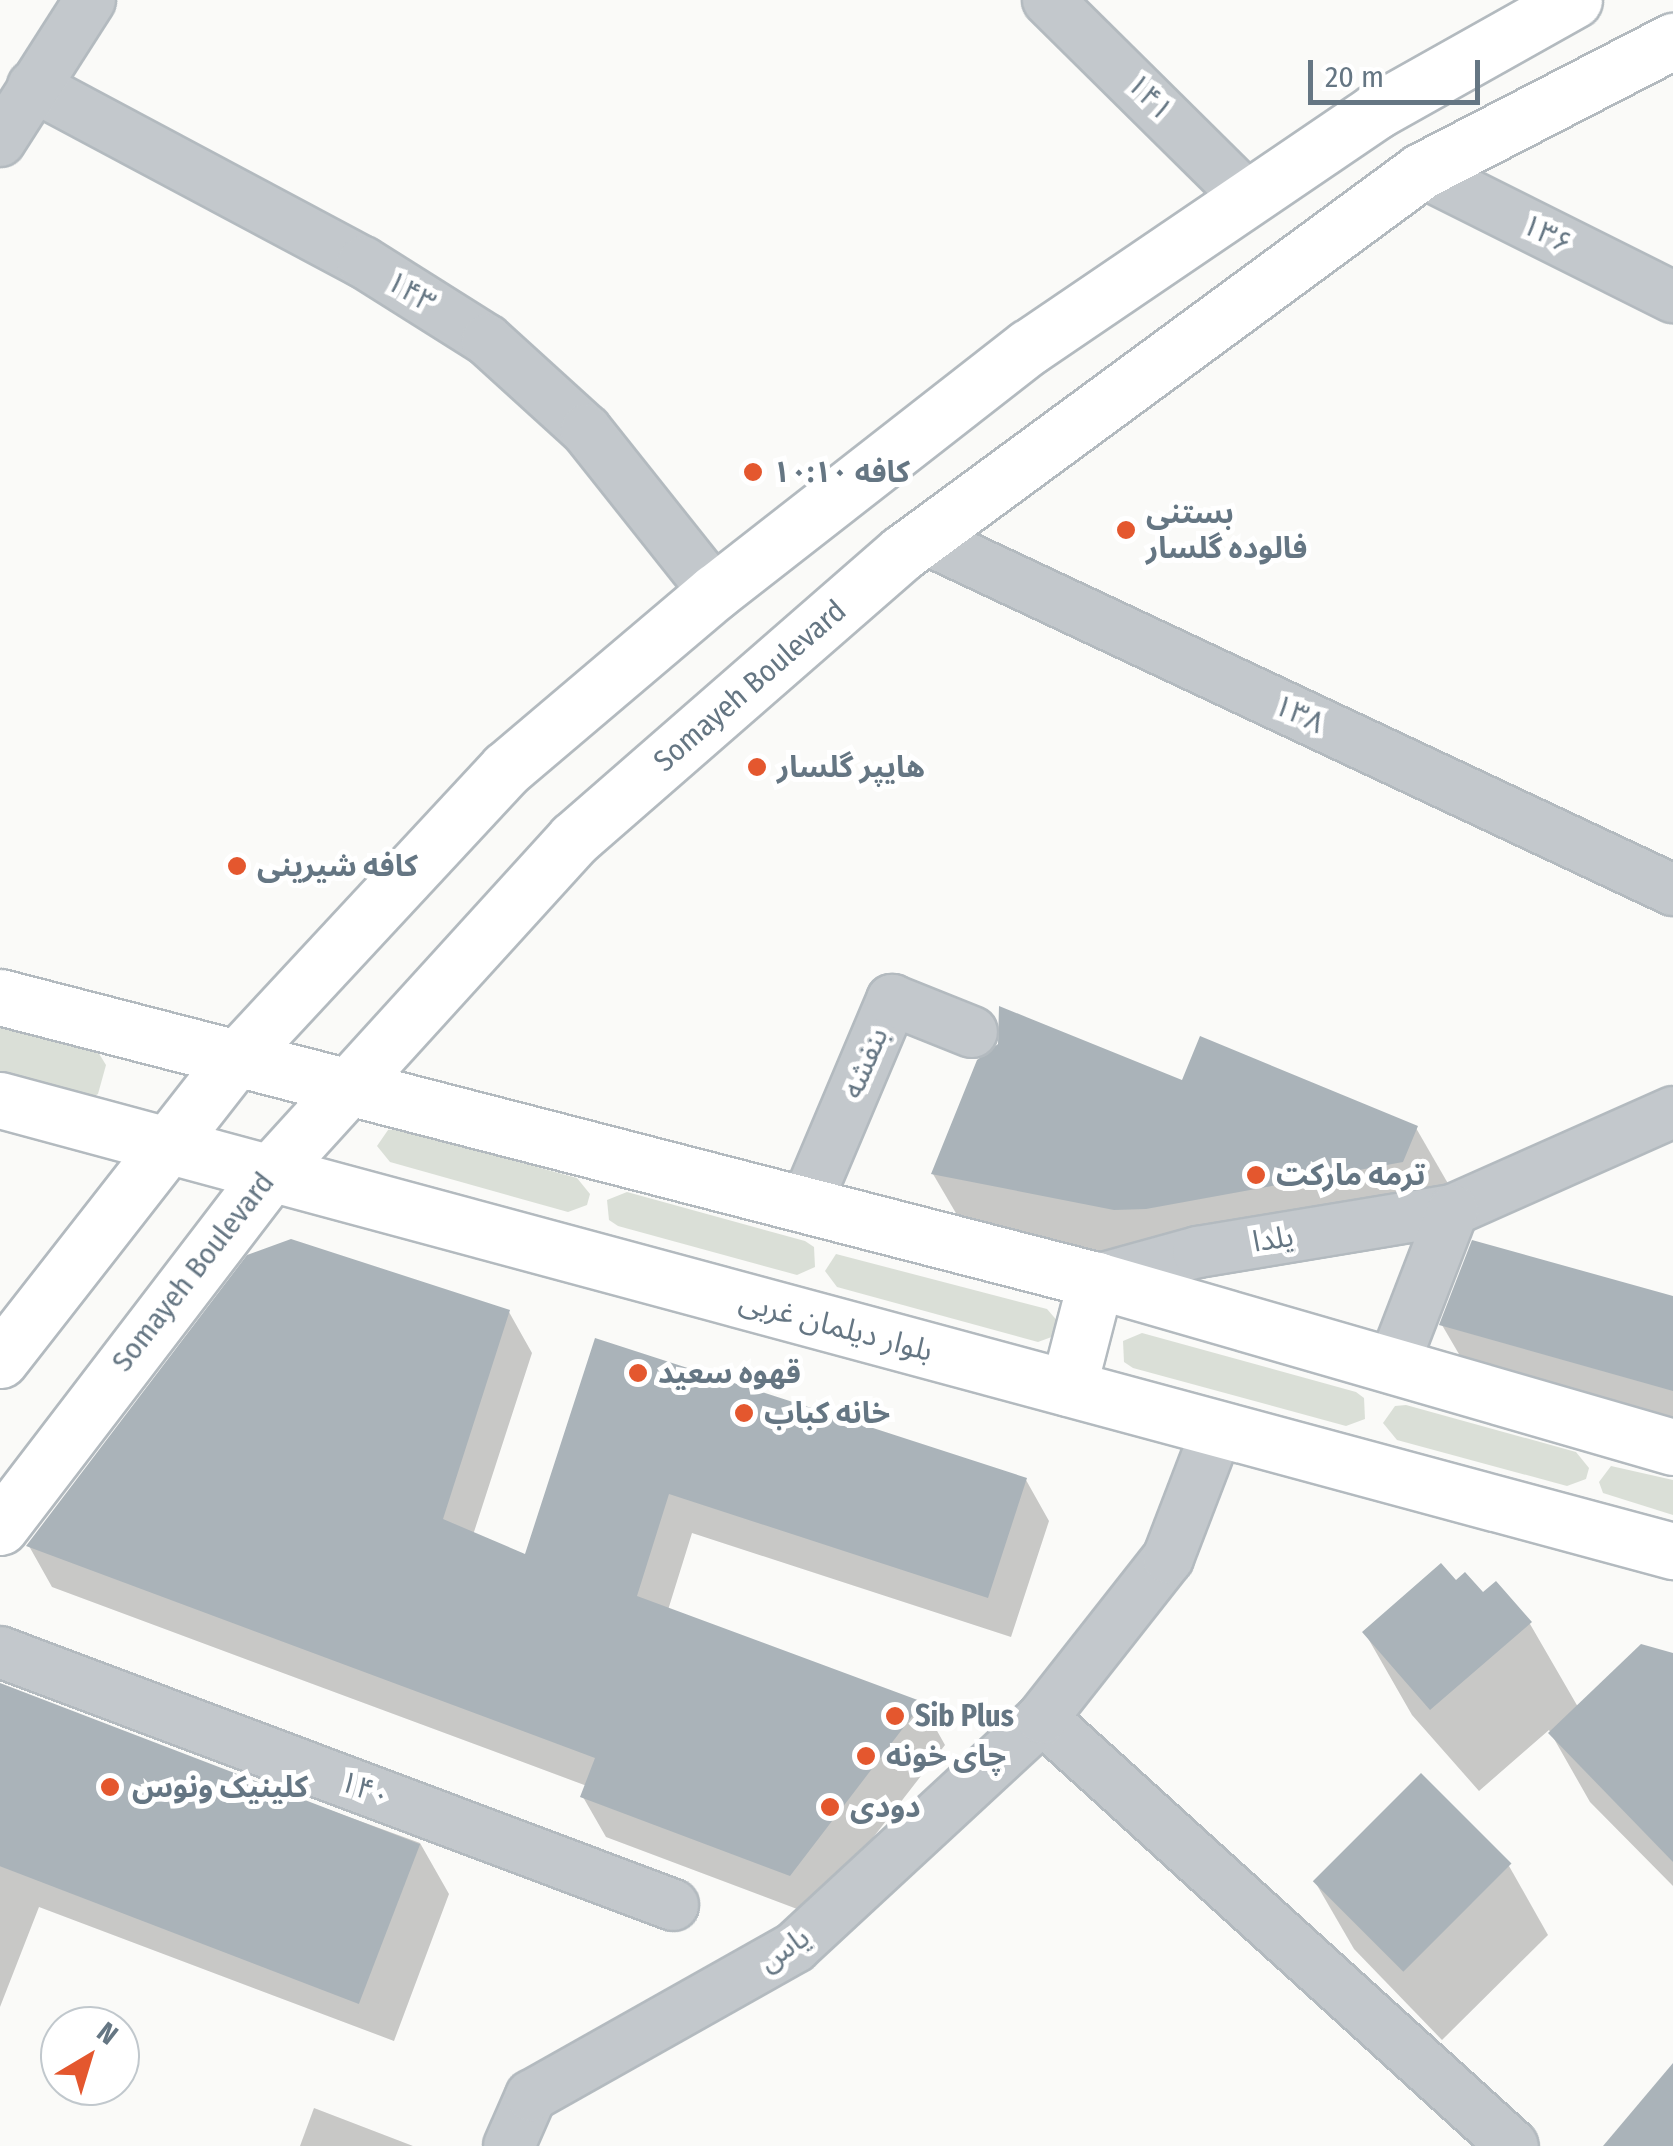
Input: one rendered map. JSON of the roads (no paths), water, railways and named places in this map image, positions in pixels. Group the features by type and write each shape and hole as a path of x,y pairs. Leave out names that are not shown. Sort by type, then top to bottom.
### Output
{"main road":[{"path":"0,1360 235,1060 506,769 715,592 1030,347 1376,111 1574,0"},
{"name":"Somayeh Boulevard","path":"0,1527 271,1172 342,1089 574,839 924,538 1421,171 1673,41"},
{"path":"1248,198 1299,261"},
{"path":"0,997 342,1089 1096,1280 1673,1447"},
{"name":"بلوار دیلمان غربی","path":"0,1100 1673,1551"},
{"path":"1068,1388 1096,1280"}],"street":[{"path":"0,141 90,0"},
{"name":"۱۴۱","path":"1048,0 1248,198"},
{"name":"۱۴۳","path":"33,86 362,262 487,340 586,430 715,592"},
{"name":"۱۳۶","path":"1421,171 1673,298"},
{"name":"۱۳۸","path":"924,538 1673,890"},
{"name":"بنفشه","path":"805,1206 892,1000 972,1032"},
{"name":"یلدا","path":"1096,1280 1198,1252 1453,1210 1673,1112"},
{"path":"1392,1368 1453,1210"},
{"name":"یاس","path":"509,2146 531,2096 795,1948 1042,1718 1168,1558 1218,1428"},
{"name":"۱۴۰","path":"0,1652 674,1905"},
{"path":"1042,1718 1512,2146"}],"place":[{"name":"کافه ۱۰:۱۰","path":"753,472"},
{"name":"بستنی فالوده گلسار","path":"1126,530"},
{"name":"هایپر گلسار","path":"757,767"},
{"name":"کافه شیرینی","path":"237,866"},
{"name":"ترمه مارکت","path":"1256,1175"},
{"name":"قهوه سعید","path":"638,1373"},
{"name":"خانه کباب","path":"744,1413"},
{"name":"Sib Plus","path":"895,1716"},
{"name":"چای خونه","path":"866,1756"},
{"name":"کلینیک ونوس","path":"110,1787"},
{"name":"دودی","path":"830,1807"}]}
